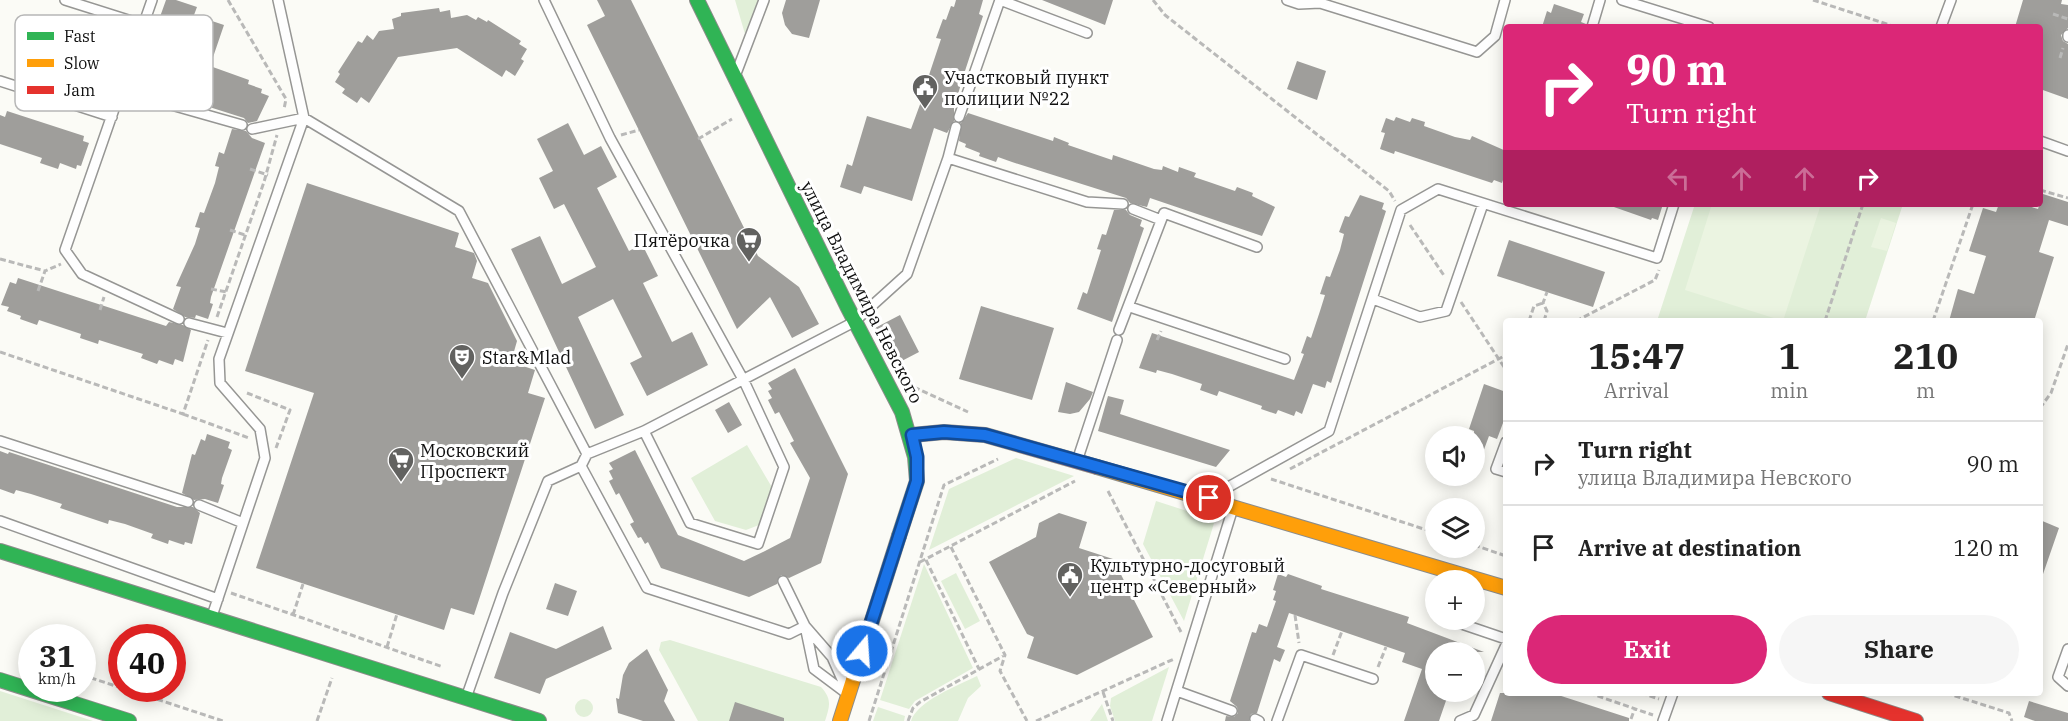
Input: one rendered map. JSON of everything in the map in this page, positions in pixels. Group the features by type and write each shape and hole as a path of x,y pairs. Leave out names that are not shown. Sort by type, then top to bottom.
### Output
{"street":[{"name":"улица Владимира Невского","path":"697,0 854,322 900,406 912,435 917,457 917,481 840,721"},
{"path":"912,435 944,432 985,435 1076,463 1209,498 1503,587"},
{"path":"0,551 534,720"},
{"path":"0,680 129,721"},
{"path":"1839,696 1916,721"}],"lane":[{"path":"65,0 112,15"},
{"path":"147,15 152,0"},
{"path":"211,618 265,458 260,429 220,383 219,359 304,118 278,0"},
{"path":"544,0 610,138 744,381 784,467 762,547 690,523 644,431"},
{"path":"735,77 764,0"},
{"path":"465,699 503,593 548,481 581,466 587,454 644,431 854,322 907,274 948,158 957,122 999,0 1088,33"},
{"path":"1287,0 1299,4 1320,3 1477,52 1495,36 1505,0"},
{"path":"1593,24 1600,0"},
{"path":"1622,0 1699,24"},
{"path":"1942,24 1951,0"},
{"path":"0,81 15,86"},
{"path":"93,111 112,117"},
{"path":"114,111 65,250 82,274 179,319"},
{"path":"193,111 242,125"},
{"path":"252,129 304,118 459,211 587,454"},
{"path":"2043,142 2068,151"},
{"path":"948,158 1087,202 1128,207 1161,220"},
{"path":"1209,498 1329,431 1401,210 1438,189 1657,258 1673,207"},
{"path":"1373,299 1420,317 1446,311 1483,204"},
{"path":"1076,463 1118,335 1164,213 1257,247"},
{"path":"1130,307 1285,358"},
{"path":"189,323 227,333"},
{"path":"0,441 188,502"},
{"path":"1503,450 1496,469 1503,471"},
{"path":"581,466 647,588 789,634 805,626"},
{"path":"199,505 243,523"},
{"path":"1167,721 1234,506"},
{"path":"0,521 219,594"},
{"path":"783,581 805,626 814,669 848,694"},
{"path":"805,626 832,657 848,694"},
{"path":"1479,630 1503,638"},
{"path":"2068,649 2058,677 2068,686"},
{"path":"1460,721 1474,715 1503,652"},
{"path":"1277,721 1301,655 1373,679"},
{"path":"1177,691 1232,711"},
{"path":"1663,720 1671,698"}],"path":[{"path":"183,414 266,175 286,99 228,0"},
{"path":"1153,0 1165,15 1389,191"},
{"path":"1813,0 1887,24"},
{"path":"2053,14 2068,19"},
{"path":"698,138 750,108"},
{"path":"610,138 639,130"},
{"path":"250,169 282,180"},
{"path":"2043,191 2068,198"},
{"path":"1827,318 1862,207"},
{"path":"1934,318 1972,207"},
{"path":"230,230 261,239"},
{"path":"0,259 45,272 72,259"},
{"path":"39,291 45,272"},
{"path":"1581,318 1655,280"},
{"path":"211,289 241,294"},
{"path":"1545,318 1547,311 1543,303 1547,292"},
{"path":"1531,318 1534,306 1543,303"},
{"path":"2043,404 2051,393 2068,344"},
{"path":"0,352 250,438 254,448"},
{"path":"1260,481 1271,479 1503,357"},
{"path":"912,386 972,414"},
{"path":"868,721 944,485 1003,457"},
{"path":"920,561 926,560 1081,478"},
{"path":"1271,479 1425,529"},
{"path":"1105,485 1183,637"},
{"path":"951,547 1005,655 1000,671 1027,721"},
{"path":"1485,549 1503,555"},
{"path":"926,560 979,669"},
{"path":"293,615 303,584"},
{"path":"219,594 293,615 473,677"},
{"path":"387,647 397,614"},
{"path":"1295,615 1301,655"},
{"path":"1330,665 1342,631"},
{"path":"1373,679 1386,646"},
{"path":"908,721 913,708 921,702 1005,655"},
{"path":"1036,721 1176,658"},
{"path":"1103,692 1113,721"},
{"path":"1601,696 1663,720"},
{"path":"1955,696 2009,713 2012,721"},
{"path":"165,702 223,721"},
{"path":"1631,719 1635,708"}],"green space":[{"path":"735,0 758,0 745,34"},
{"path":"1694,207 1902,207 1866,318 1658,318"},
{"path":"1711,207 1820,207 1784,318 1774,318 1685,290"},
{"path":"1881,218 1896,223 1887,251 1871,247"},
{"path":"747,445 773,489 759,525 746,530 715,521 691,478"},
{"path":"1016,458 1074,476 929,550 949,489"},
{"path":"1156,501 1215,520 1184,621 1143,544"},
{"path":"924,564 973,668 915,701 909,709 880,700"},
{"path":"956,573 980,621 965,629 941,581"},
{"path":"670,640 821,687 829,703 825,721 698,721 659,650 661,642"},
{"path":"1169,667 1152,721 1115,721 1110,706 1111,698"},
{"path":"977,676 981,686 968,698 958,721 911,721 921,707 930,700"},
{"path":"0,691 18,697 18,702 34,702 93,721 0,721"},
{"path":"584,699 590,702 593,708 590,714 584,717 578,714 575,708 578,702"},
{"path":"1102,704 1108,721 1090,721"},
{"path":"878,707 905,716 904,721 873,721"}],"building":[{"path":"166,0 176,0 197,7 194,15 161,15"},
{"path":"597,0 631,0 758,256 799,287 819,324 792,338 770,297 737,329 587,25 605,16"},
{"path":"786,0 820,0 809,38 792,34 785,25 782,13"},
{"path":"956,0 983,0 979,14 983,16 954,108 954,121 947,133 934,128 912,201 864,186 861,194 840,187 847,164 852,166 867,116 911,129 922,99 918,98 923,80 927,81 941,39 936,38 943,19 946,20"},
{"path":"1042,0 1113,0 1105,25"},
{"path":"2023,0 2062,0 2061,4 2068,5 2068,28 2061,35 2063,41 2068,44 2068,99 2043,90 2043,24 2016,24"},
{"path":"1554,4 1584,14 1581,22 1586,24 1543,24 1547,11 1551,13"},
{"path":"439,8 440,12 450,10 451,18 467,15 476,20 478,17 487,22 488,20 521,41 519,44 527,49 521,59 524,61 515,76 506,70 502,77 457,48 398,57 369,103 361,97 357,103 342,93 345,89 335,82 340,74 338,72 358,41 362,43 367,35 373,40 379,31 394,29 392,19 401,16 401,13"},
{"path":"213,21 224,25 213,57"},
{"path":"1297,61 1326,71 1317,100 1287,89"},
{"path":"213,67 249,80 248,84 262,89 261,93 269,96 257,121 248,123 244,118 213,108"},
{"path":"7,111 84,136 83,141 89,143 81,166 77,165 76,169 60,163 58,169 40,163 42,158 0,144 0,115 5,117"},
{"path":"968,113 1053,141 1054,137 1069,143 1068,145 1112,160 1113,155 1154,169 1162,170 1163,166 1178,172 1179,167 1196,173 1194,177 1235,191 1237,187 1253,193 1252,196 1275,207 1262,236 1150,198 1147,207 1130,203 1126,198 998,157 996,162 979,156 980,153 965,147 966,144 959,141 961,123"},
{"path":"1396,117 1410,122 1412,118 1425,122 1424,126 1455,137 1470,140 1472,136 1503,150 1502,183 1494,180 1492,183 1395,151 1394,154 1380,149 1385,133 1381,132 1386,118 1394,121"},
{"path":"568,123 584,155 601,146 617,177 597,188 629,251 642,244 658,276 643,283 672,342 692,332 708,365 647,396 630,363 642,357 613,299 578,317 624,415 595,429 511,249 540,236 562,284 596,267 564,204 554,209 539,178 553,171 537,139"},
{"path":"232,129 246,131 252,138 265,143 211,297 210,303 213,304 208,319 196,315 195,318 185,317 173,309 181,287 176,286 195,244 200,228 195,227 200,212 204,213 215,183 219,167 215,166 219,152 224,154"},
{"name":"Московский Проспект","path":"307,183 459,233 455,247 474,253 477,261 472,278 488,283 517,341 511,362 535,370 528,393 545,398 474,615 451,608 444,630 256,568 314,393 245,371"},
{"path":"2043,194 2068,202 2068,226 2049,220 2039,252 2054,257 2035,318 1950,318 1958,289 1974,294 1986,256 1969,251 1983,208 1996,212 1998,207 2038,209 2043,207"},
{"path":"1360,195 1384,203 1382,209 1386,211 1331,383 1327,381 1325,388 1313,384 1302,414 1296,411 1294,416 1278,410 1276,414 1261,409 1262,406 1219,391 1217,396 1200,390 1202,384 1157,370 1156,373 1139,368 1152,333 1294,380 1304,354 1301,353 1307,336 1311,338 1325,295 1320,294 1326,276 1330,277 1340,250 1344,234 1339,232 1345,216 1349,217"},
{"path":"1614,207 1662,207 1658,220 1652,218 1651,220"},
{"path":"1114,210 1126,210 1130,215 1142,220 1140,226 1144,228 1112,322 1077,309 1083,292 1087,294 1101,250 1097,249 1102,234 1106,235"},
{"path":"1509,240 1605,272 1593,307 1497,276"},
{"path":"18,278 166,326 169,322 183,325 191,330 183,362 175,359 173,365 159,360 157,364 141,358 143,354 99,340 98,344 80,338 81,334 39,320 37,325 20,319 21,316 7,311 9,307 1,305 10,282 16,284"},
{"path":"981,306 1054,328 1032,400 959,379"},
{"path":"900,315 919,352 896,364 875,328"},
{"path":"795,368 848,474 821,563 789,578 781,575 777,584 749,597 661,568 648,542 645,544 641,537 638,538 630,524 634,522 619,493 616,495 609,481 613,479 609,471 613,469 609,463 635,450 678,535 744,561 765,551 790,538 810,478 790,443 794,441 779,412 775,414 768,400 772,398 768,391 772,389 768,383"},
{"path":"1066,382 1093,392 1079,412 1070,414 1058,412"},
{"path":"1484,384 1503,391 1503,423 1497,439 1489,436 1485,447 1485,426 1470,426"},
{"path":"1108,396 1124,400 1120,414 1230,450 1216,467 1098,431"},
{"path":"729,402 742,425 728,433 715,410"},
{"path":"207,434 230,442 228,448 232,450 222,478 221,484 224,485 218,503 205,499 194,500 182,493 192,454 195,455 201,439 205,441"},
{"path":"0,451 177,507 193,507 200,513 192,544 185,542 184,545 169,540 168,544 151,538 153,534 125,524 109,520 108,524 60,508 62,504 16,490 14,494 0,489"},
{"name":"Культурно-досуговый центр «Северный»","path":"1059,513 1087,522 1079,548 1113,559 1153,637 1077,675 1027,658 1034,637 1027,634 989,562 1036,537 1039,523"},
{"path":"2043,521 2059,528 2043,574"},
{"path":"1278,574 1286,577 1288,574 1322,586 1321,589 1409,617 1407,623 1457,642 1425,642 1425,702 1446,702 1439,721 1404,721 1422,669 1402,662 1405,653 1289,613 1277,647 1285,650 1280,662 1274,659 1257,713 1251,714 1249,721 1225,721 1226,716 1234,717 1238,713 1237,707 1230,701 1252,632 1256,633 1259,624 1267,627 1276,601 1273,600 1276,591 1273,590"},
{"path":"555,583 577,591 568,616 546,609"},
{"path":"603,626 612,649 546,679 540,694 494,678 510,632 556,649"},
{"path":"647,649 668,690 664,701 675,721 643,721 618,713 616,698 619,699 623,675 629,663"},
{"path":"1500,693 1503,693 1503,696 1561,696 1629,718 1629,721 1491,721"},
{"path":"2029,701 2068,713 2068,721 2035,721 2024,717"},
{"path":"735,702 784,718 784,721 729,721"}],"traffic: fast":[{"path":"697,0 847,306 902,412 915,457 917,481 899,536"},
{"path":"0,551 539,721"},
{"path":"0,680 129,721"}],"traffic: slow":[{"path":"1097,467 1503,587"},
{"path":"840,721 899,536"}],"traffic: jam":[{"path":"912,435 944,432 985,435 1097,467"},
{"path":"1838,696 1916,721"}],"place":[{"name":"Участковый пункт полиции №22","path":"925,110"},
{"name":"Пятёрочка","path":"749,263"},
{"name":"Star&Mlad","path":"462,380"},
{"name":"Московский Проспект","path":"401,483"},
{"name":"Культурно-досуговый центр «Северный»","path":"1070,598"}],"route":[{"path":"862,651 917,481 917,457 912,435 944,432 985,435 1076,463 1209,498"}]}
